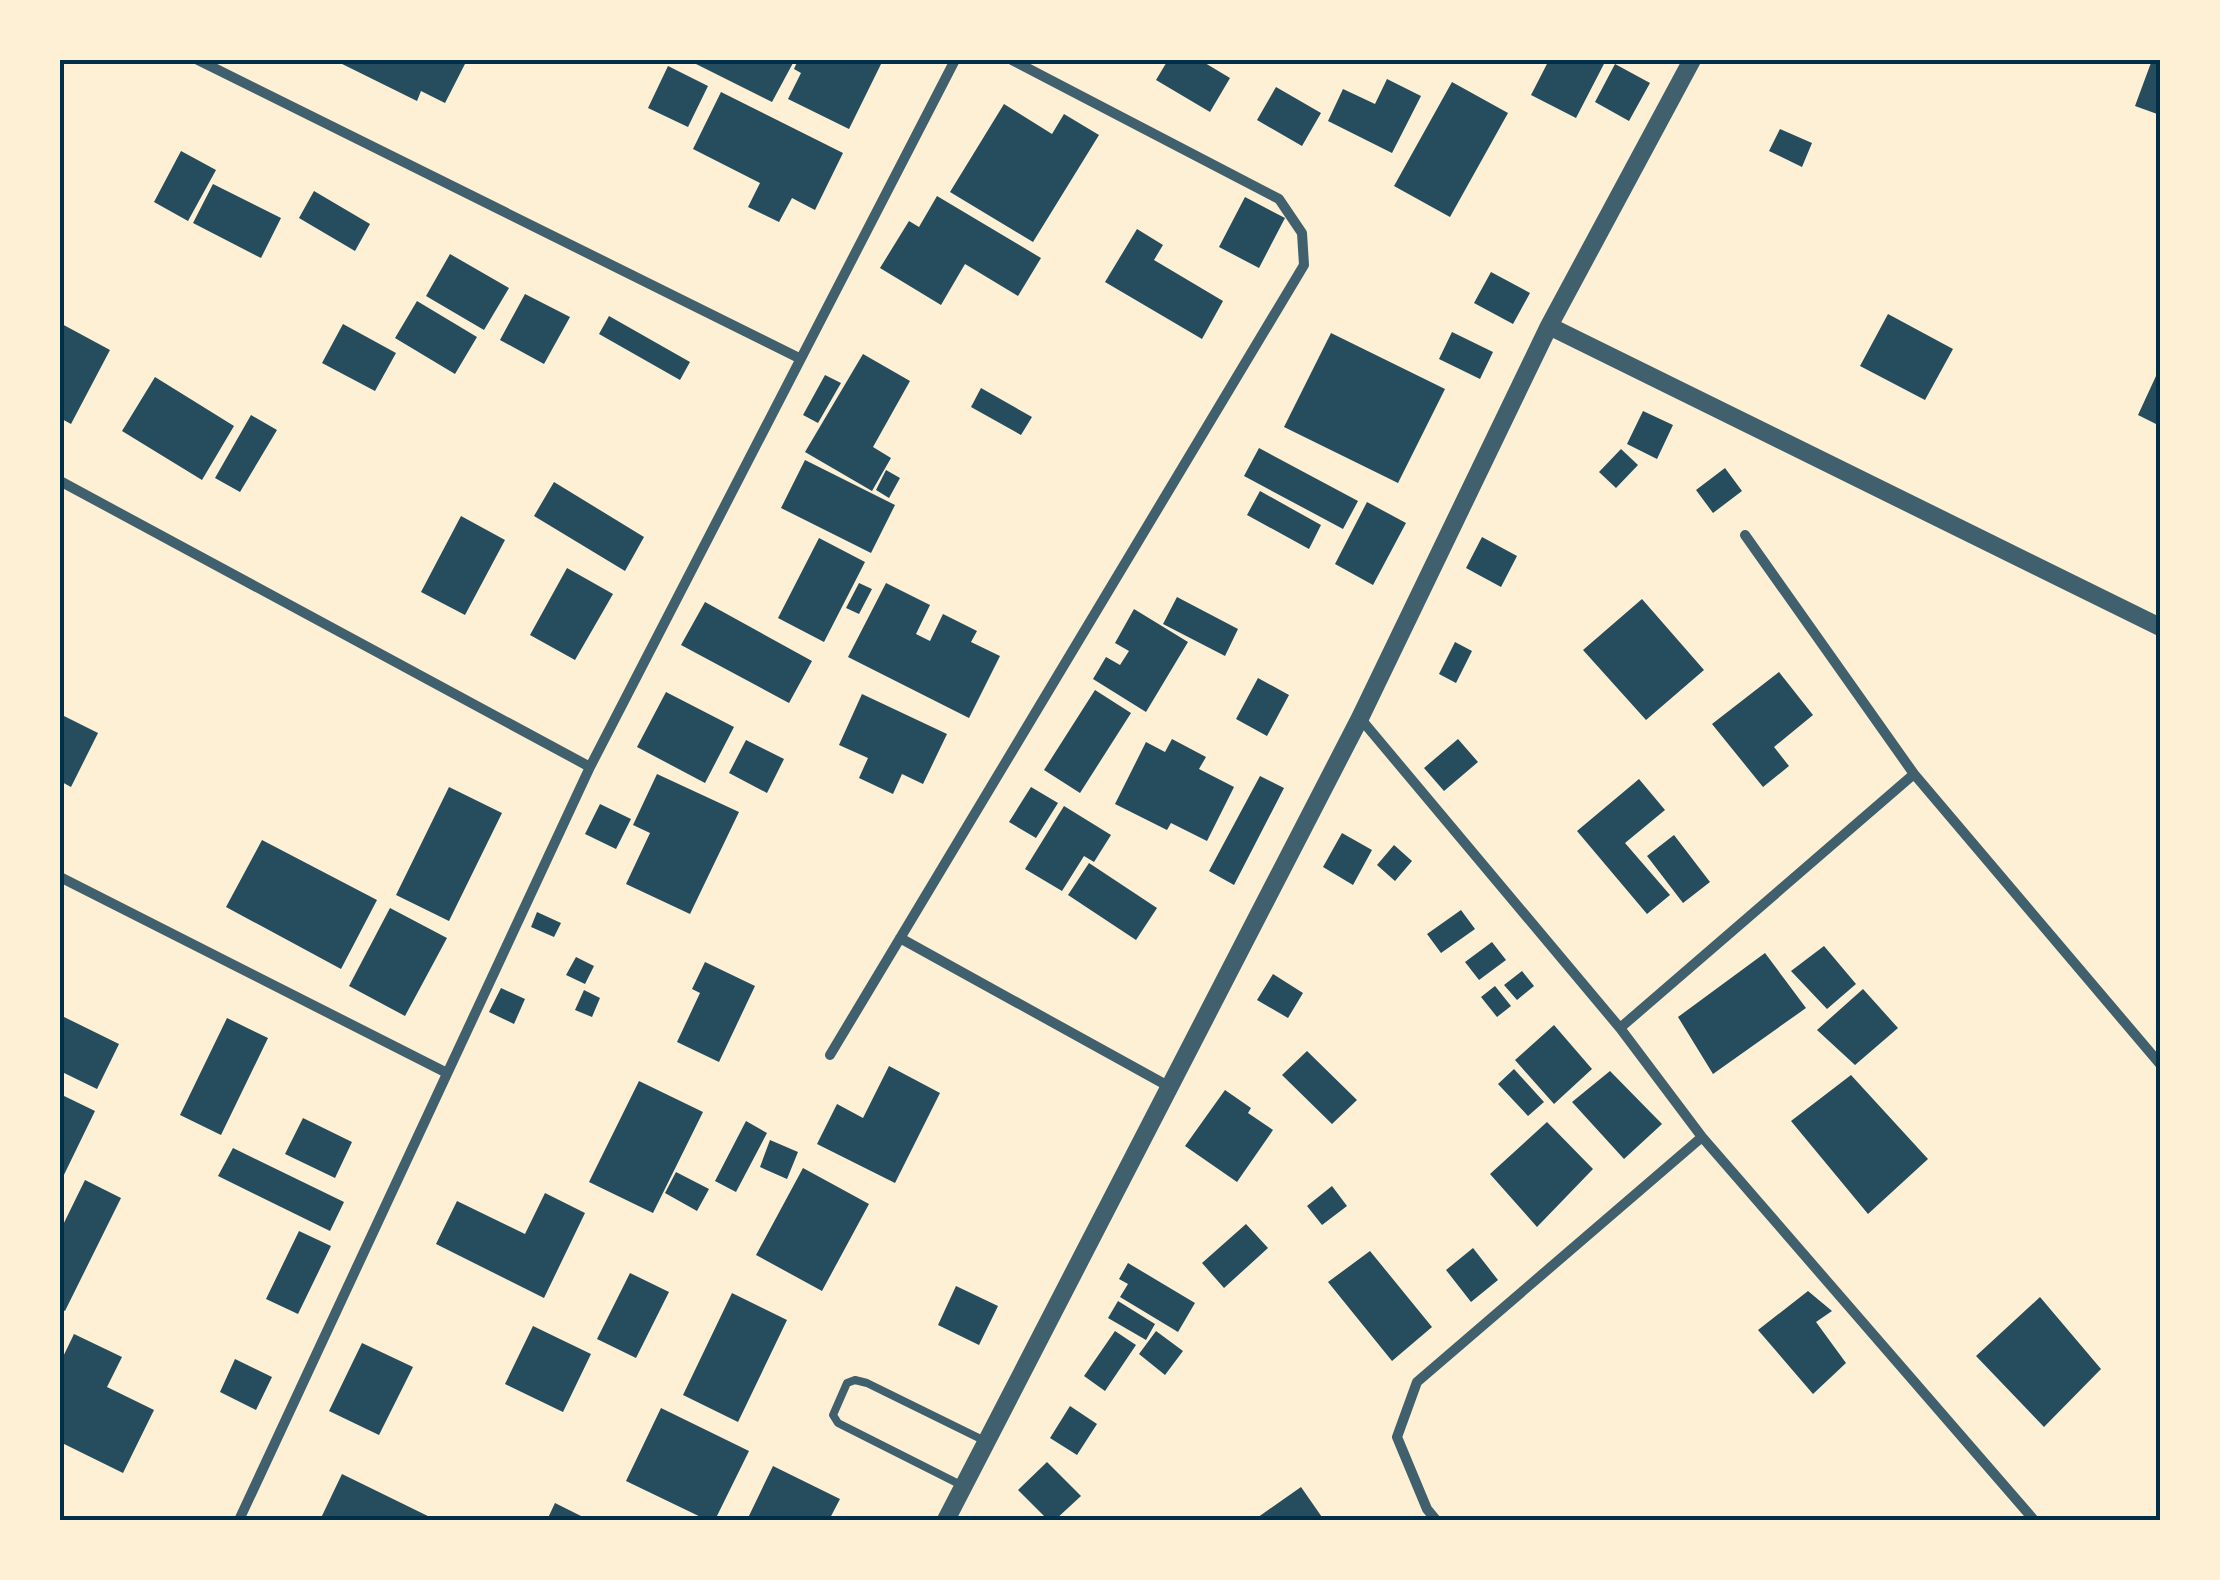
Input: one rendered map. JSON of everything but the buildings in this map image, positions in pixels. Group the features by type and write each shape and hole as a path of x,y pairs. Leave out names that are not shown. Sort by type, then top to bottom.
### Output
{"street":[{"path":"198,60 799,358"},
{"path":"239,1520 590,767 955,60"},
{"path":"830,1055 1304,265 1302,233 1279,199 1012,60"},
{"path":"946,1520 1360,718 1549,326 1692,60"},
{"path":"1549,326 2160,627"},
{"path":"60,481 590,767"},
{"path":"1745,535 1914,774 2160,1064"},
{"path":"1360,718 1620,1028 1702,1137 2034,1520"},
{"path":"1620,1028 1914,774"},
{"path":"60,877 447,1073"},
{"path":"900,938 1168,1086"},
{"path":"1436,1520 1427,1509 1397,1438 1418,1382 1702,1137"}],"lane":[{"path":"963,1486 838,1423 833,1415 847,1383 867,1383 985,1441"}]}
